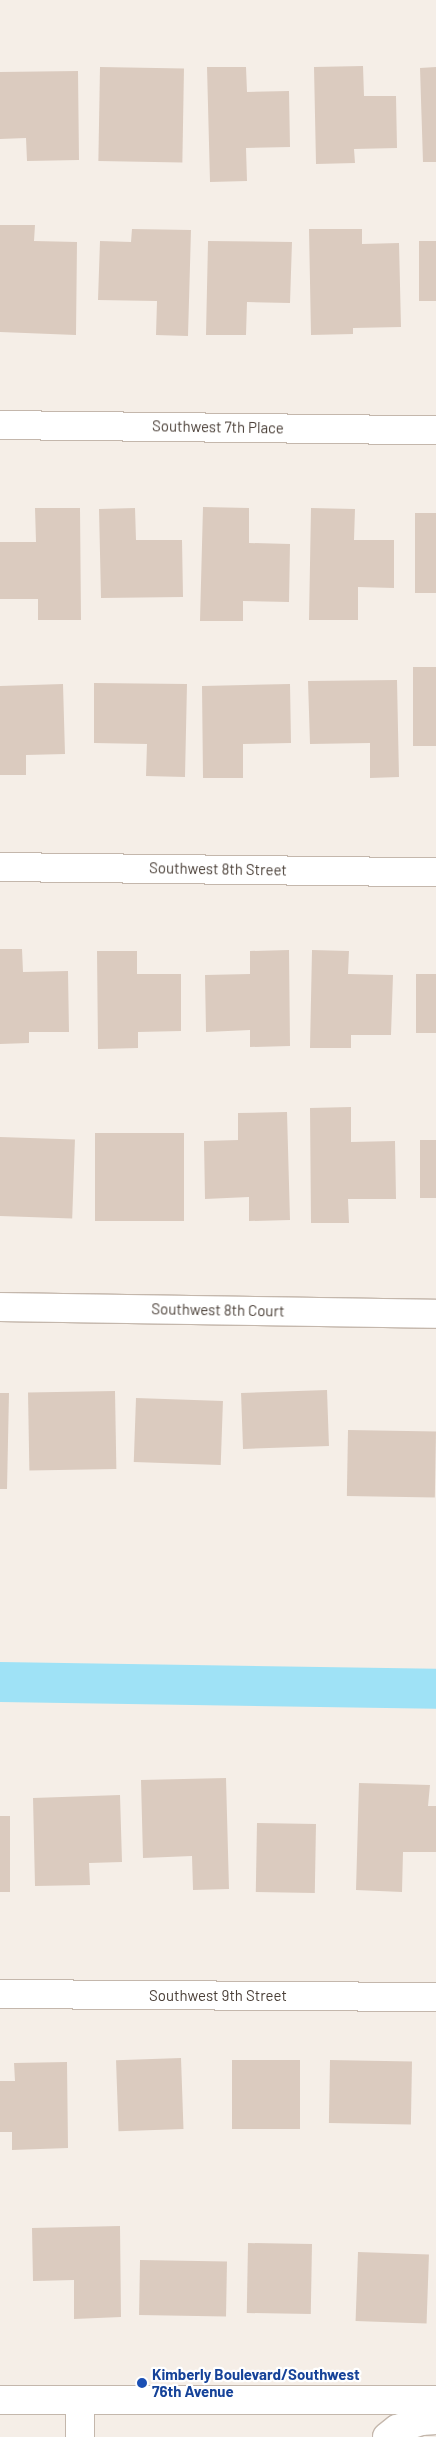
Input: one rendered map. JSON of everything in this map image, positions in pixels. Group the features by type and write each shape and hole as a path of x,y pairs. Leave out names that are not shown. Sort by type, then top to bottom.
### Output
{"street":[{"name":"Southwest 7th Place","path":"0,424 436,430"},
{"name":"Southwest 8th Street","path":"0,867 436,872"},
{"name":"Southwest 8th Court","path":"0,1307 436,1314"},
{"name":"Southwest 9th Street","path":"0,1994 436,1997"},
{"path":"0,2400 436,2400"},
{"path":"80,2401 80,2437"},
{"path":"387,2437 397,2429 421,2421 436,2420"}],"building":[{"path":"363,66 364,96 396,96 397,148 354,149 355,163 316,164 314,67"},
{"path":"100,67 184,68 182,162 98,161"},
{"path":"207,67 246,67 247,92 289,91 290,147 246,148 247,181 210,182"},
{"path":"436,67 436,162 423,162 420,68"},
{"path":"78,71 79,160 27,161 26,138 0,139 0,72"},
{"path":"0,225 35,225 34,241 77,242 76,335 0,332"},
{"path":"132,229 191,230 188,336 156,335 157,301 98,300 100,241 131,242"},
{"path":"309,229 362,229 362,244 399,243 401,327 353,328 353,334 311,335"},
{"path":"208,241 292,242 290,303 247,302 246,335 206,335"},
{"path":"419,241 436,241 436,301 419,301"},
{"path":"203,507 249,508 249,543 290,544 289,602 243,601 243,621 200,621"},
{"path":"35,508 80,508 81,620 38,620 38,599 0,599 0,542 36,542"},
{"path":"135,508 136,540 182,540 183,597 101,598 99,509"},
{"path":"311,508 355,509 354,540 394,540 394,588 358,587 358,620 309,620"},
{"path":"415,513 436,513 436,593 415,593"},
{"path":"413,667 436,667 436,746 413,746"},
{"path":"397,680 399,777 370,778 370,743 310,744 308,681"},
{"path":"94,683 187,684 185,777 146,776 147,744 94,743"},
{"path":"63,684 65,754 26,755 26,775 0,775 0,686"},
{"path":"290,684 291,743 243,744 243,778 203,778 202,686"},
{"path":"0,949 22,949 23,972 68,971 69,1032 29,1032 29,1043 0,1044"},
{"path":"289,950 290,1046 250,1047 250,1030 206,1032 205,975 250,974 250,951"},
{"path":"312,950 349,951 348,974 393,975 391,1035 351,1035 351,1048 310,1048"},
{"path":"97,951 137,951 137,974 181,974 181,1031 138,1032 138,1048 98,1049"},
{"path":"416,974 436,974 436,1033 416,1033"},
{"path":"351,1107 351,1142 395,1141 396,1199 348,1199 349,1223 311,1223 310,1108"},
{"path":"287,1112 290,1220 249,1221 249,1197 205,1199 204,1141 238,1140 238,1113"},
{"path":"95,1133 184,1133 184,1221 95,1221"},
{"path":"0,1137 75,1140 72,1219 0,1216"},
{"path":"420,1140 436,1140 436,1198 420,1198"},
{"path":"327,1390 329,1446 243,1449 241,1393"},
{"path":"115,1391 116,1469 29,1471 28,1393"},
{"path":"0,1393 9,1393 7,1489 0,1489"},
{"path":"136,1398 223,1401 221,1465 134,1462"},
{"path":"348,1430 436,1432 435,1498 347,1496"},
{"path":"226,1778 229,1889 193,1890 192,1856 143,1858 141,1780"},
{"path":"359,1783 430,1785 428,1806 436,1806 436,1852 403,1852 402,1892 356,1890"},
{"path":"120,1795 122,1862 89,1863 90,1885 35,1886 33,1798"},
{"path":"0,1816 10,1816 10,1892 0,1892"},
{"path":"257,1823 316,1824 315,1893 256,1892"},
{"path":"181,2058 183,2129 119,2131 116,2060"},
{"path":"232,2060 300,2060 300,2129 232,2129"},
{"path":"330,2060 412,2061 411,2124 329,2123"},
{"path":"67,2062 68,2148 12,2150 12,2132 0,2132 0,2081 15,2081 14,2063"},
{"path":"120,2226 121,2317 74,2319 74,2280 33,2281 32,2228"},
{"path":"248,2243 312,2244 311,2314 247,2313"},
{"path":"358,2252 429,2254 427,2323 356,2321"},
{"path":"140,2260 227,2262 226,2317 139,2315"}],"waterway":[{"path":"0,1682 436,1689"}],"place":[{"name":"Kimberly Boulevard/Southwest 76th Avenue","path":"142,2383"}]}
